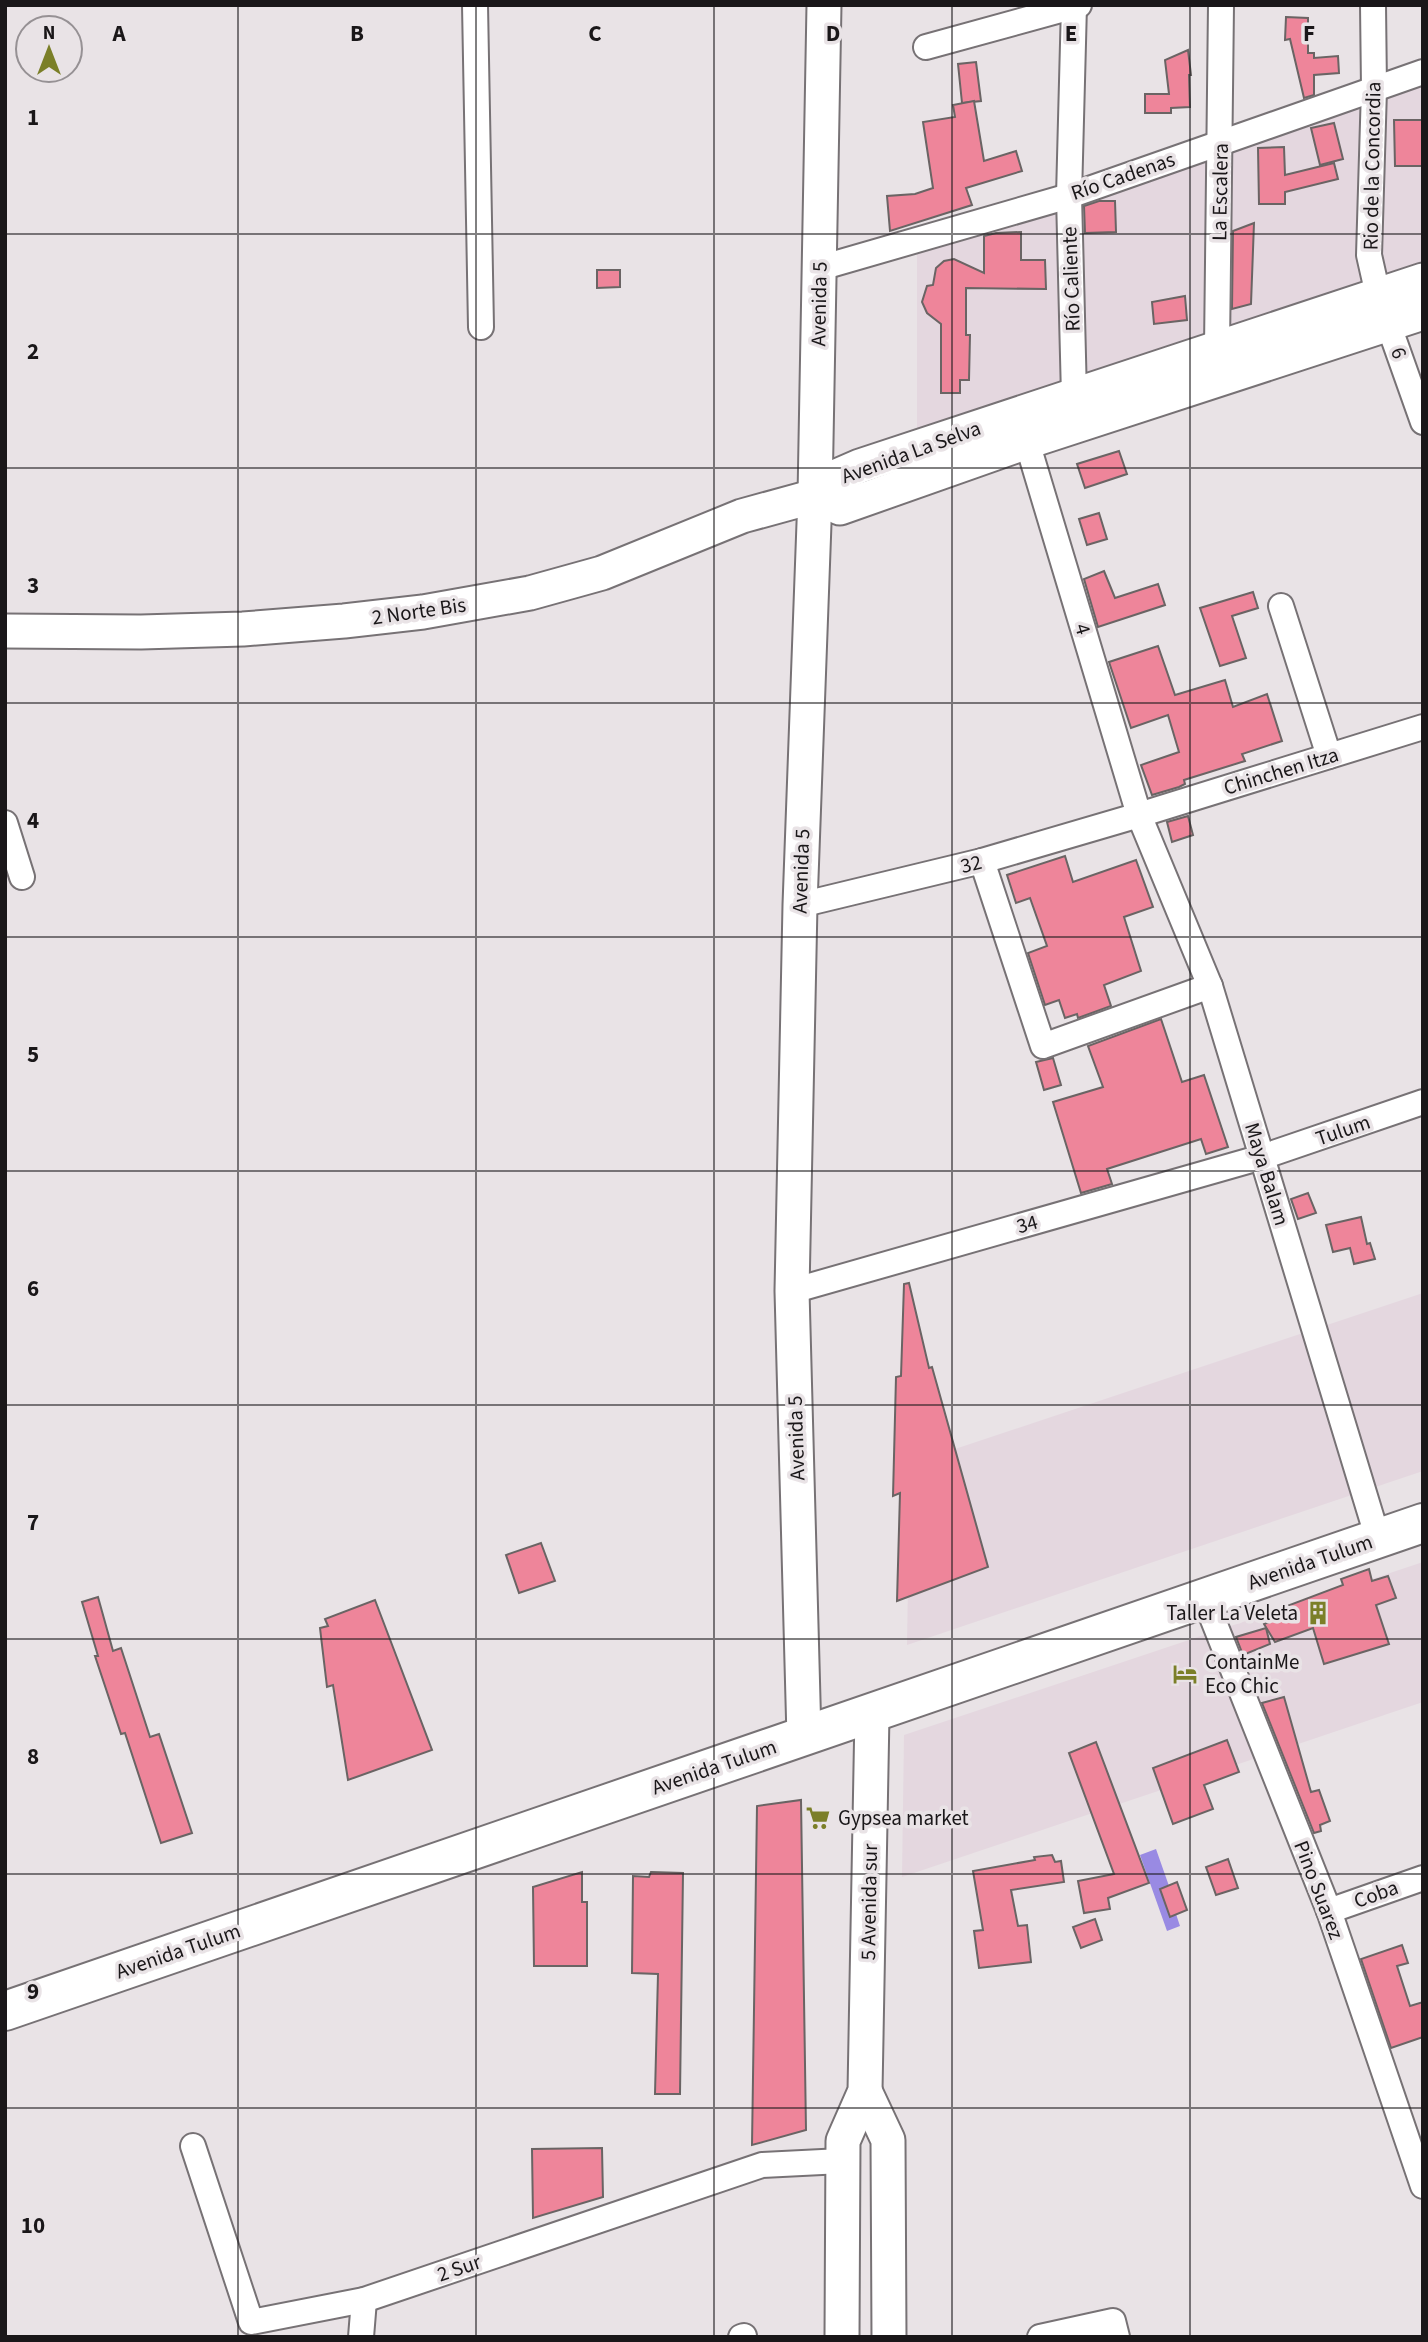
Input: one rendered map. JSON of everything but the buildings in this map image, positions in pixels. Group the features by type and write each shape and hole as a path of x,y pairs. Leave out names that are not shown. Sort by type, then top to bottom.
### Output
{"highway":[{"name":"Avenida Tulum","path":"5,2011 1423,1523"}],"street":[{"path":"475,5 481,327"},
{"name":"Avenida 5","path":"804,1737 792,1292 800,905 815,496 824,5"},
{"name":"La Escalera","path":"1221,5 1222,363"},
{"name":"Rio de la Concordia","path":"1373,5 1374,89 1369,255 1384,309"},
{"path":"926,47 1075,6"},
{"name":"Río Caliente","path":"1075,6 1069,196 1079,410"},
{"name":"Río Cadenas","path":"820,268 1069,196 1423,72"},
{"name":"Avenida La Selva","path":"1079,410 1027,442 840,508 815,496 837,476 860,467 1079,410 1384,309 1423,280"},
{"name":"Avenida La Selva","path":"1384,309 1423,313"},
{"name":"6","path":"1384,309 1423,422"},
{"name":"4","path":"1027,442 1139,816"},
{"name":"2 Norte Bis","path":"5,631 141,632 243,629 423,612 530,593 601,573 742,516 815,496"},
{"path":"1281,607 1329,755"},
{"name":"Chinchen Itza","path":"1139,816 1423,727"},
{"name":"32","path":"800,905 982,861 1139,816"},
{"name":"Maya Balam","path":"1139,816 1210,986 1378,1539"},
{"path":"5,823 22,877"},
{"path":"982,861 1043,1046 1210,986"},
{"name":"Tulum","path":"1262,1157 1423,1102"},
{"name":"34","path":"792,1292 1262,1157"},
{"name":"Pino Suarez","path":"1204,1597 1329,1911 1423,2186"},
{"name":"5 Avenida sur","path":"865,2091 872,1714"},
{"name":"Coba","path":"1329,1911 1423,1878"},
{"path":"842,2337 842,2141 865,2091"},
{"path":"865,2091 888,2140 889,2337"},
{"name":"2 Sur","path":"193,2146 251,2322 363,2300 762,2165 842,2161"},
{"path":"361,2337 363,2300"},
{"path":"1040,2337 1113,2321 1117,2337"}],"shaded area":[{"path":"1423,82 1423,261 917,430 917,252"},
{"path":"1423,1293 1423,1471 907,1645 910,1464"},
{"path":"1423,1562 1423,1702 902,1877 904,1735"},
{"path":"1156,1849 1169,1886 1160,1889 1170,1916 1176,1914 1180,1926 1167,1931 1140,1855"}],"place":[{"name":"Taller La Veleta","path":"1318,1613"},
{"name":"ContainMe Eco Chic","path":"1185,1674"},
{"name":"Gypsea market","path":"818,1818"}]}
